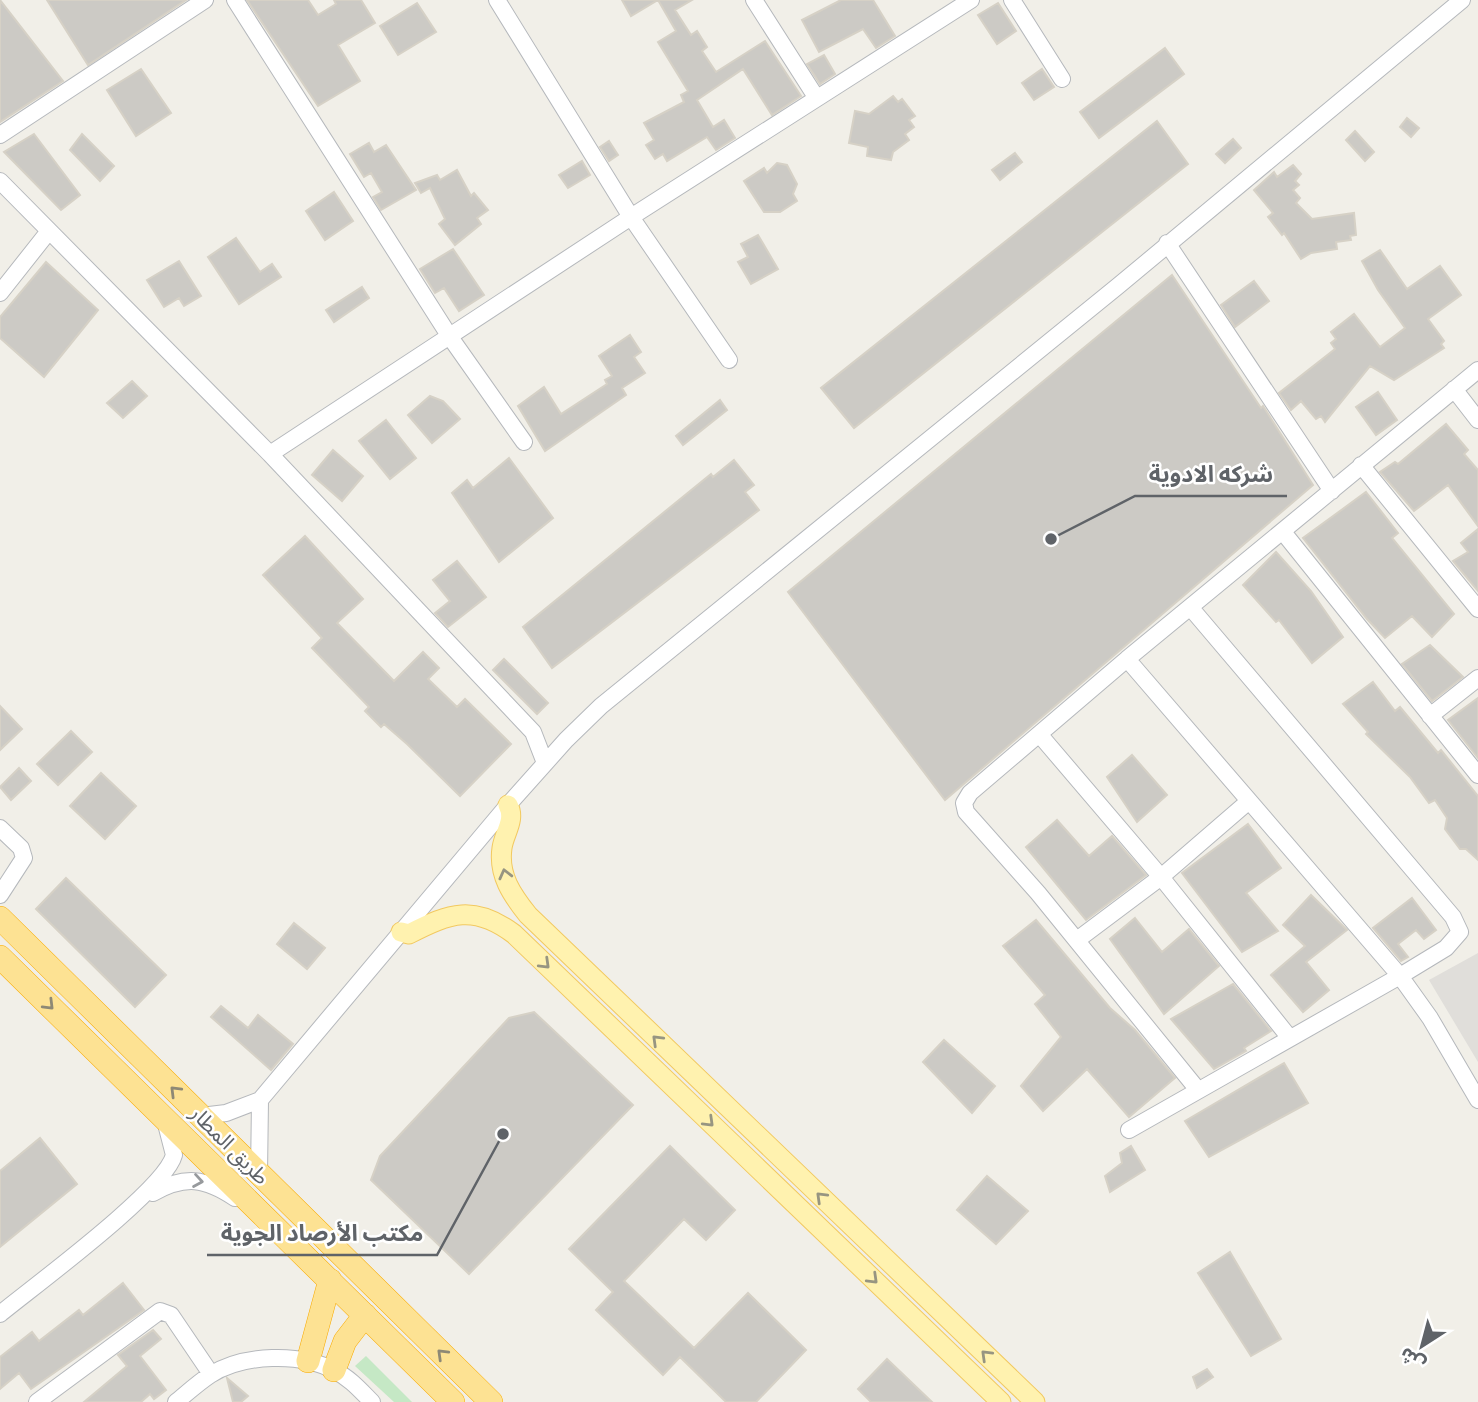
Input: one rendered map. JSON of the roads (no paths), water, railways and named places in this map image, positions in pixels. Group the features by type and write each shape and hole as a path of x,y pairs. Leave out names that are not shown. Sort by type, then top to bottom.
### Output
{"highway":[{"name":"طريق المطار","path":"0,918 491,1402"},
{"name":"طريق المطار","path":"0,957 453,1402"},
{"path":"308,1361 330,1280"},
{"path":"334,1370 345,1341 365,1315"}],"main road":[{"path":"509,805 512,816 502,849 502,864 510,892 528,915 1035,1402"},
{"path":"401,932 409,934 436,919 469,914 493,921 514,934 1001,1402"},
{"path":"946,1349 962,1332"}],"street":[{"path":"0,135 205,0"},
{"path":"234,0 450,337 524,442"},
{"path":"498,0 631,216 729,360"},
{"path":"754,0 816,97"},
{"path":"270,454 631,216 971,0"},
{"path":"1012,0 1062,79"},
{"path":"201,1116 226,1113 260,1100 545,763 624,687 1462,0"},
{"path":"0,181 270,454 533,732 545,763"},
{"path":"0,293 49,231"},
{"path":"1167,243 1332,491"},
{"path":"1198,1090 1077,940 966,812 964,803 970,793 1127,659 1478,370"},
{"path":"1454,389 1478,420"},
{"path":"1362,465 1478,609"},
{"path":"1283,532 1478,775"},
{"path":"1129,1130 1400,976 1455,940 1460,932 1453,917 1190,607"},
{"path":"1127,659 1400,976 1430,1018 1478,1100"},
{"path":"1430,716 1478,678"},
{"path":"533,732 566,740"},
{"path":"1039,734 1161,877 1289,1037"},
{"path":"1077,940 1161,877 1249,802"},
{"path":"0,828 21,848 24,858 0,895"},
{"path":"259,1174 260,1100"},
{"path":"136,1203 172,1162 174,1146 164,1118"},
{"path":"0,1314 136,1203 169,1184 198,1180 221,1189 268,1220"},
{"path":"37,1402 160,1311 171,1315 211,1374"},
{"path":"176,1402 211,1374 237,1363 266,1359 308,1361 334,1370 372,1402"}],"place":[{"name":"شركه الادوية","path":"1051,539"},
{"name":"مكتب الأرصاد الجوية","path":"503,1134"}]}
